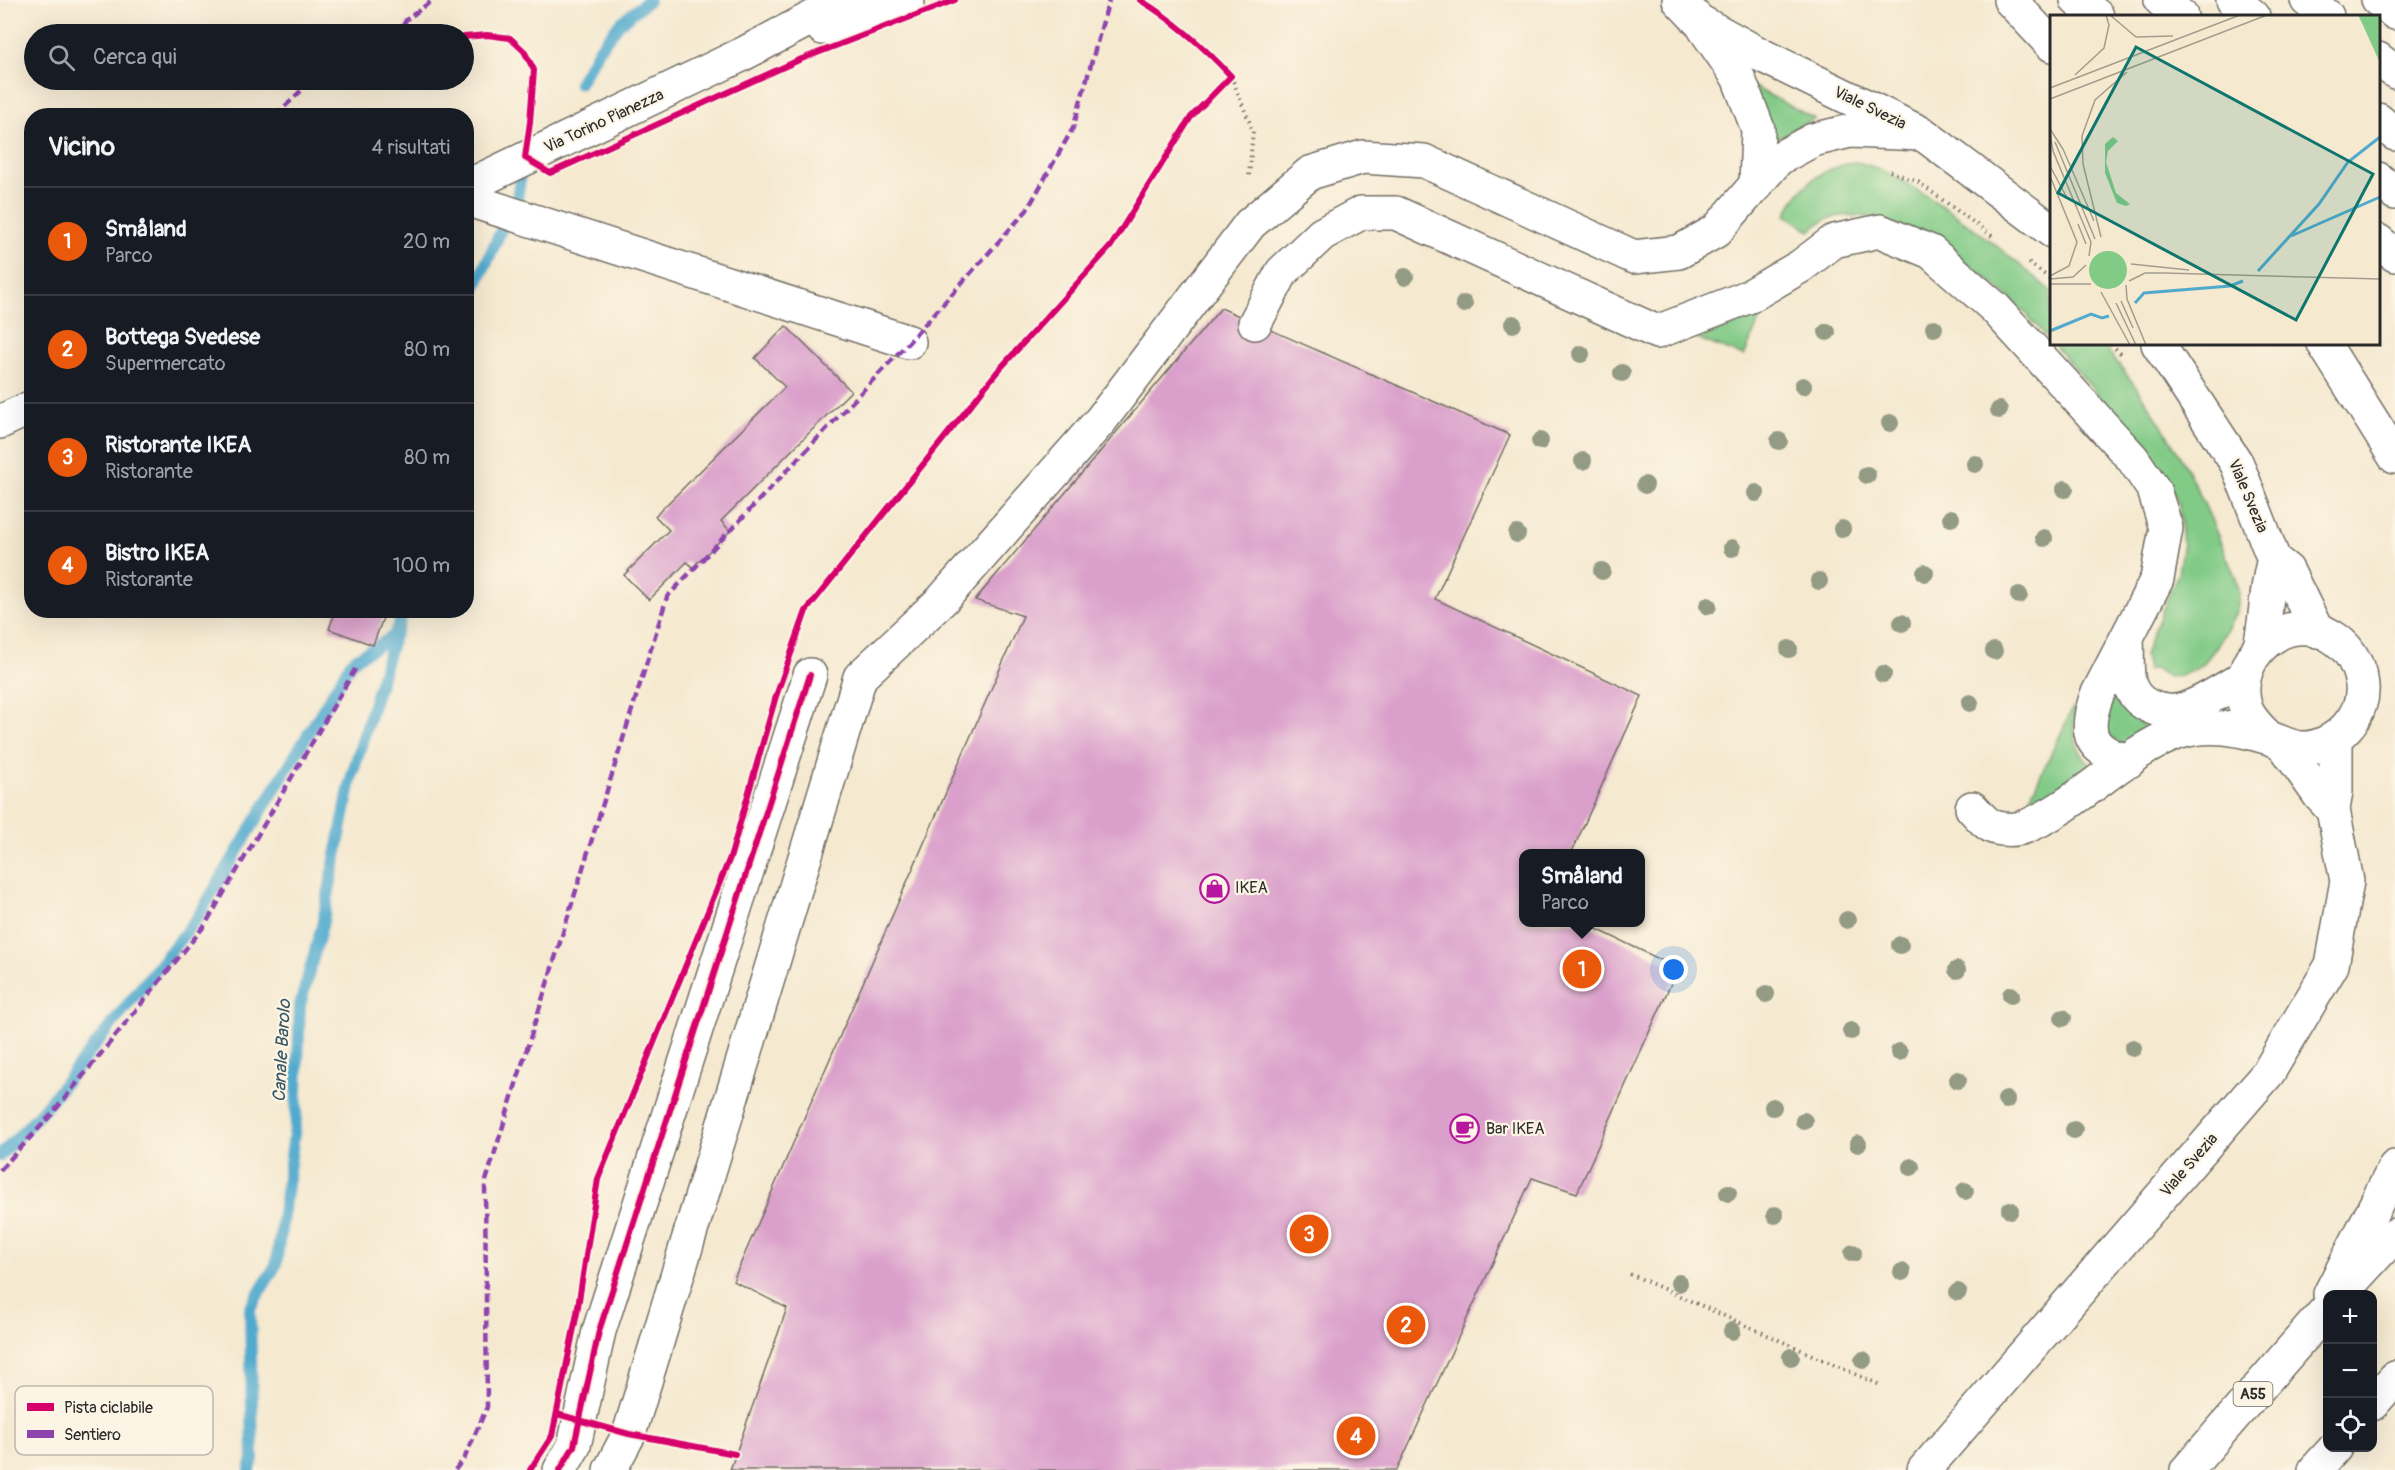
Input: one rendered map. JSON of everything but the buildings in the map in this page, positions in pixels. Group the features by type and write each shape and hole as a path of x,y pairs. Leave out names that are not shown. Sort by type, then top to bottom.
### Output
{"main road":[{"name":"Via Torino Pianezza","path":"474,183 741,55 846,0"},
{"name":"Via Torino Pianezza","path":"741,55 908,0"},
{"path":"2010,0 2050,43"},
{"path":"2077,0 2096,15"},
{"path":"2161,0 2180,15"},
{"path":"2233,0 2252,15"},
{"path":"2307,0 2326,15"},
{"path":"2378,0 2395,13"},
{"path":"1689,11 1738,77 1758,129 1756,186"},
{"name":"Viale Svezia","path":"1689,11 1761,55 1923,134 2050,229"},
{"path":"2380,59 2395,72"},
{"path":"2380,121 2395,134"},
{"path":"610,1470 629,1434 860,677 942,600 1101,420 1250,224 1310,172 1363,157 1424,161 1634,257 1679,252 1716,231 1778,159 1813,140 1850,131 1923,134"},
{"path":"2380,180 2395,193"},
{"path":"474,202 909,342"},
{"path":"1255,323 1282,272 1322,234 1360,213 1396,213 1657,332 1750,296 1801,266 1834,241 1880,231 1931,252 1995,308 2133,459 2154,490 2166,528 2157,579 2091,711 2092,737 2101,751 2129,761"},
{"path":"2380,242 2395,255"},
{"name":"Viale Svezia","path":"2159,345 2237,464 2274,560 2287,570 2318,631"},
{"path":"2325,345 2395,457"},
{"path":"0,422 24,410"},
{"path":"2260,646 2266,622 2270,573 2274,560"},
{"path":"1972,808 1988,824 1997,828 2026,827 2066,805 2152,746 2169,737 2200,729 2226,727 2276,741 2301,748 2318,746 2336,737 2351,723 2360,704 2362,684 2357,664 2346,647 2330,635 2310,629 2289,629 2260,646 2249,660 2244,677 2243,694 2247,711 2256,726 2276,741"},
{"path":"2127,640 2128,680 2133,694 2146,705 2161,710 2181,710 2244,677"},
{"path":"560,1470 574,1446 598,1331 810,675"},
{"name":"Viale Svezia","path":"1924,1470 2268,1073 2332,965 2347,881 2333,810 2336,791 2336,737"},
{"name":"Viale Svezia","path":"2276,741 2333,810"},
{"path":"2335,1290 2395,1167"},
{"name":"A55","path":"2342,1290 2395,1235"},
{"name":"A55","path":"2187,1470 2323,1310"},
{"path":"2377,1399 2395,1378"},
{"path":"2315,1470 2331,1452"}],"path":[{"path":"1224,68 1231,76 1253,131 1248,178 1250,224"},
{"path":"1223,84 1231,76"},
{"path":"1630,1274 1881,1385"}],"green space":[{"path":"1752,86 1815,119 1776,139 1766,150"},
{"path":"1855,162 1873,167 1906,183 1989,240 2050,290 2050,341 1997,287 1951,254 1902,228 1876,219 1851,216 1829,219 1810,231 1786,215 1791,204 1805,186 1822,173"},
{"path":"1765,307 1744,356 1698,339 1731,326"},
{"path":"2054,345 2103,345 2121,368 2156,417 2187,468 2236,578 2239,589 2237,607 2232,620 2208,659 2198,668 2186,674 2168,677 2155,668 2147,670 2144,655 2178,573 2183,543 2179,505 2167,477 2149,452"},
{"path":"2112,693 2130,716 2151,730 2124,746 2105,731"},
{"path":"2073,708 2075,709 2074,727 2077,743 2084,757 2097,769 2024,810"}],"waterway":[{"name":"Canale Barolo","path":"579,83 600,48 620,23 649,0"},
{"name":"Canale Barolo","path":"517,200 520,180"},
{"name":"Canale Barolo","path":"474,290 503,226"},
{"name":"Canale Barolo","path":"250,1470 253,1459 250,1308 276,1265 296,1120 300,1005 322,926 352,775 401,618"},
{"path":"0,1156 43,1110 197,918 352,661 394,636"}],"marked path":[{"path":"404,24 433,0"},
{"path":"455,1470 465,1457 487,1407 485,1184 667,597 909,342 1027,210 1073,128 1109,0"},
{"path":"283,108 302,90"},
{"path":"0,1170 52,1114 205,925 357,666"}],"cycle path":[{"path":"474,36 487,35 510,38 524,51 534,70 525,158 550,173 799,60 955,0"},
{"path":"530,1470 552,1436 577,1313 598,1179 731,855 776,696 806,611 997,372 1111,246 1191,117 1231,76 1188,35 1140,0"},
{"path":"560,1470 574,1446 599,1331 810,675"},
{"path":"557,1414 629,1434 735,1454"}],"place":[{"name":"IKEA","path":"1214,888"},
{"name":"Småland","path":"1582,969"},
{"name":"Bar IKEA","path":"1465,1129"},
{"name":"Ristorante IKEA","path":"1309,1234"},
{"name":"Bottega Svedese","path":"1406,1325"},
{"name":"Bistro IKEA","path":"1356,1436"}]}
